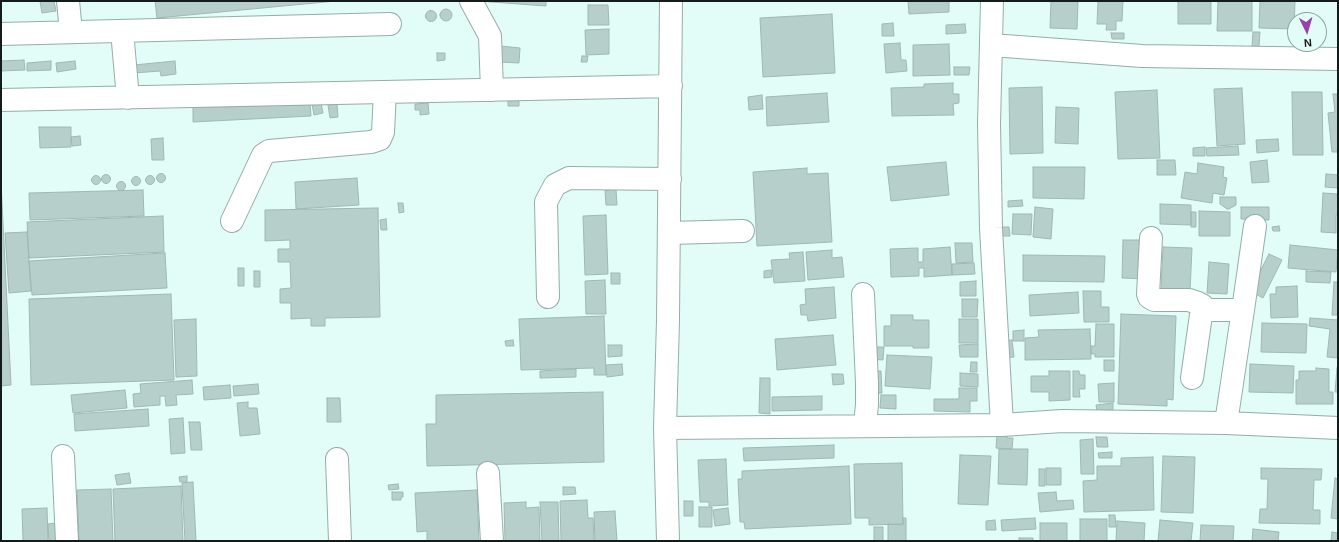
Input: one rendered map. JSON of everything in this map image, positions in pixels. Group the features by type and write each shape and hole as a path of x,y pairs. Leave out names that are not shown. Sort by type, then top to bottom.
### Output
{"street":[{"path":"68,1 71,32"},
{"path":"471,1 490,36 492,90"},
{"path":"668,541 665,428 670,179 671,1"},
{"path":"992,1 989,124 991,228 1002,425"},
{"path":"1,34 390,24"},
{"path":"122,31 128,98"},
{"path":"991,45 1142,56 1338,59"},
{"path":"1,100 670,86"},
{"path":"232,221 263,155 269,151 371,142 380,139 383,132 385,92"},
{"path":"548,297 546,202 555,185 569,178 670,179"},
{"path":"1226,423 1254,226"},
{"path":"669,233 743,231"},
{"path":"1151,238 1149,297 1154,300 1189,300 1202,306 1192,378"},
{"path":"863,294 867,382 865,426"},
{"path":"1202,310 1243,310"},
{"path":"665,428 1002,425 1062,422 1226,423 1338,428"},
{"path":"63,456 67,541"},
{"path":"337,460 340,541"},
{"path":"488,473 492,541"}],"building":[{"path":"40,1 54,1 56,11 42,13"},
{"path":"155,1 336,1 157,18"},
{"path":"478,1 546,1 546,6"},
{"path":"908,1 949,1 949,12 909,14"},
{"path":"1051,1 1078,1 1077,29 1050,28"},
{"path":"1098,1 1123,1 1122,21 1116,21 1116,30 1106,30 1107,24 1097,24"},
{"path":"1178,1 1211,1 1211,24 1178,24"},
{"path":"1218,1 1252,1 1252,31 1217,31"},
{"path":"1260,1 1295,1 1295,12 1287,12 1287,29 1259,28"},
{"path":"588,5 608,5 609,25 588,25"},
{"path":"446,9 450,11 452,15 450,19 446,21 442,19 440,15 442,11"},
{"path":"431,10 435,12 437,16 435,20 431,22 427,20 425,16 427,12"},
{"path":"832,14 835,73 763,77 760,18"},
{"path":"893,23 894,36 882,36 882,24"},
{"path":"965,24 966,33 946,34 946,25"},
{"path":"609,29 609,54 586,55 585,30"},
{"path":"1253,32 1260,32 1259,46 1252,46"},
{"path":"1111,33 1124,33 1124,39 1112,39"},
{"path":"900,43 901,60 906,60 907,71 886,73 884,44"},
{"path":"949,44 950,75 913,76 913,45"},
{"path":"500,46 520,48 519,63 499,62"},
{"path":"437,53 445,53 445,60 437,61"},
{"path":"582,56 588,56 587,62 581,62"},
{"path":"24,60 25,70 1,71 1,61"},
{"path":"51,61 51,70 27,71 27,63"},
{"path":"75,61 76,69 57,72 56,63"},
{"path":"175,61 176,74 161,76 160,71 134,73 134,65"},
{"path":"954,67 970,67 969,75 954,75"},
{"path":"953,83 953,94 959,94 959,103 953,104 954,115 892,116 891,88 924,87 924,84"},
{"path":"1042,87 1043,153 1010,154 1009,88"},
{"path":"1242,88 1245,144 1217,146 1214,89"},
{"path":"1157,90 1160,158 1118,159 1115,92"},
{"path":"1292,92 1322,92 1323,155 1293,155"},
{"path":"827,93 829,122 767,126 766,97"},
{"path":"1333,94 1338,94 1338,152 1332,152 1328,113 1335,112"},
{"path":"762,95 763,109 749,110 748,97"},
{"path":"519,100 519,106 508,106 508,101"},
{"path":"310,103 311,116 193,122 193,106 225,104 225,107"},
{"path":"321,103 323,113 314,115 312,104"},
{"path":"428,103 429,114 420,115 420,110 415,110 415,104"},
{"path":"337,104 338,117 330,118 328,105"},
{"path":"1056,107 1079,108 1078,144 1055,143"},
{"path":"39,127 71,127 71,147 40,148"},
{"path":"80,136 81,145 72,146 71,137"},
{"path":"163,138 164,160 152,160 151,139"},
{"path":"1278,139 1279,151 1257,153 1256,140"},
{"path":"1238,146 1239,155 1207,156 1206,148"},
{"path":"1205,147 1205,156 1193,156 1193,148"},
{"path":"1157,160 1175,160 1176,175 1157,175"},
{"path":"1267,160 1269,182 1252,183 1250,162"},
{"path":"946,162 949,195 891,201 887,167"},
{"path":"1198,163 1224,167 1223,177 1227,178 1224,195 1213,193 1212,203 1181,198 1185,172 1197,174"},
{"path":"1033,167 1085,167 1084,199 1033,198"},
{"path":"807,168 807,174 828,173 832,242 757,246 753,172"},
{"path":"161,173 166,178 161,183 156,178"},
{"path":"106,174 111,179 106,184 101,179"},
{"path":"1326,174 1338,175 1338,188 1325,187"},
{"path":"94,176 98,176 100,180 98,184 94,184 92,182 92,178"},
{"path":"136,176 141,181 136,186 131,181"},
{"path":"148,176 152,176 154,180 152,184 148,184 146,182 146,178"},
{"path":"357,178 359,205 296,209 295,182"},
{"path":"1,182 11,385 1,386"},
{"path":"119,182 123,182 125,186 123,190 119,190 117,188 117,184"},
{"path":"616,189 617,205 606,205 605,190"},
{"path":"143,190 144,216 30,220 29,193"},
{"path":"1323,193 1338,194 1336,233 1321,232"},
{"path":"1220,197 1236,197 1236,205 1227,209 1220,204"},
{"path":"1022,200 1023,206 1008,207 1008,201"},
{"path":"398,203 403,203 404,212 399,213"},
{"path":"1160,204 1191,205 1191,225 1160,224"},
{"path":"1035,207 1053,209 1051,239 1033,237"},
{"path":"1241,207 1269,207 1269,220 1241,219"},
{"path":"378,208 380,317 325,318 325,326 311,326 311,318 291,319 291,303 280,303 280,289 291,288 290,262 278,262 278,249 290,249 290,240 265,241 265,210"},
{"path":"1199,211 1230,212 1230,236 1199,236"},
{"path":"1191,212 1196,212 1196,227 1191,227"},
{"path":"1013,214 1032,214 1031,235 1012,234"},
{"path":"606,215 608,274 585,275 583,216"},
{"path":"163,216 164,252 29,258 27,222"},
{"path":"386,219 387,230 381,230 380,220"},
{"path":"1279,226 1280,231 1273,231 1272,227"},
{"path":"1000,227 1009,227 1010,236 1000,236"},
{"path":"27,232 31,291 9,293 5,233"},
{"path":"1123,240 1146,240 1145,279 1122,278"},
{"path":"955,243 972,243 973,262 956,263"},
{"path":"1290,245 1338,250 1336,272 1288,268"},
{"path":"950,247 952,275 924,277 924,268 919,268 919,276 891,277 890,249 918,248 918,262 923,262 923,249"},
{"path":"1163,247 1192,248 1190,291 1161,290"},
{"path":"832,250 832,258 842,257 844,277 808,280 806,252"},
{"path":"803,252 805,281 774,283 771,260 790,259 789,253"},
{"path":"165,253 167,288 32,295 29,261"},
{"path":"1269,254 1282,260 1263,298 1250,291"},
{"path":"1023,255 1105,256 1104,282 1023,281"},
{"path":"1209,262 1229,264 1227,294 1207,293"},
{"path":"974,263 975,274 952,275 952,264"},
{"path":"238,268 244,268 244,286 238,286"},
{"path":"771,270 772,277 764,278 764,271"},
{"path":"254,271 260,271 260,287 254,287"},
{"path":"1306,271 1331,272 1330,283 1306,282"},
{"path":"611,273 620,273 620,284 611,284"},
{"path":"605,280 606,314 586,314 585,281"},
{"path":"976,281 976,296 960,296 960,282"},
{"path":"1334,282 1338,282 1338,315 1332,315"},
{"path":"1297,286 1298,317 1271,318 1270,294 1276,294 1276,287"},
{"path":"834,287 836,318 808,321 807,315 801,315 800,305 806,304 805,289"},
{"path":"1083,291 1101,291 1101,307 1109,307 1109,322 1084,322"},
{"path":"1078,292 1079,313 1030,316 1029,295"},
{"path":"171,294 174,380 31,385 29,299"},
{"path":"962,299 978,299 977,317 962,317"},
{"path":"1121,314 1176,316 1173,400 1167,399 1167,406 1118,404"},
{"path":"891,315 913,315 913,320 929,320 929,348 913,348 913,346 884,346 884,326 891,326"},
{"path":"604,316 606,375 594,375 594,368 521,370 519,319"},
{"path":"1310,318 1338,320 1338,358 1327,357 1330,329 1309,326"},
{"path":"196,319 197,376 176,377 174,320"},
{"path":"959,319 978,319 978,343 959,343"},
{"path":"1262,323 1307,324 1306,353 1261,352"},
{"path":"1096,324 1114,324 1114,357 1095,357 1095,354 1091,354 1091,346 1095,346"},
{"path":"1090,329 1091,359 1025,360 1025,338 1039,337 1038,330"},
{"path":"1024,330 1024,341 1013,341 1013,331"},
{"path":"833,335 836,365 777,370 775,339"},
{"path":"513,340 514,346 506,346 505,341"},
{"path":"1012,340 1014,357 1004,358 1002,341"},
{"path":"978,344 978,357 960,357 959,345"},
{"path":"608,345 622,345 622,356 608,357"},
{"path":"870,347 884,347 883,360 869,359"},
{"path":"887,355 932,357 930,389 885,386"},
{"path":"1104,360 1114,360 1114,371 1104,371"},
{"path":"971,362 977,362 977,372 970,372"},
{"path":"622,364 623,375 607,377 606,365"},
{"path":"1250,364 1294,366 1293,393 1249,392"},
{"path":"1316,368 1329,369 1329,392 1333,392 1333,404 1296,404 1296,380 1299,380 1299,371 1316,371"},
{"path":"1337,368 1338,392 1335,392"},
{"path":"576,369 576,377 540,378 540,371"},
{"path":"871,371 881,371 882,393 871,394"},
{"path":"1049,371 1070,371 1070,400 1049,401 1049,392 1031,392 1031,376 1049,376"},
{"path":"1073,371 1079,371 1080,375 1085,375 1085,389 1079,389 1080,397 1073,397"},
{"path":"960,373 978,374 978,387 960,386"},
{"path":"832,374 843,374 844,384 833,385"},
{"path":"760,378 770,378 770,414 759,413"},
{"path":"192,380 193,394 176,395 177,405 166,406 165,396 160,396 160,405 134,407 133,394 141,393 140,384"},
{"path":"1114,383 1114,402 1099,402 1098,384"},
{"path":"258,384 259,394 234,396 233,386"},
{"path":"230,385 231,398 204,400 203,387"},
{"path":"959,388 977,388 977,401 970,401 970,412 934,411 934,399 959,399"},
{"path":"125,390 127,408 73,413 71,395"},
{"path":"603,392 604,462 427,466 426,424 436,424 436,395"},
{"path":"881,395 896,395 896,409 880,408"},
{"path":"822,396 822,410 772,411 772,397"},
{"path":"327,398 340,398 341,422 327,422"},
{"path":"248,402 248,408 257,408 260,434 240,436 237,403"},
{"path":"1113,403 1113,410 1097,411 1096,405"},
{"path":"148,409 149,426 75,431 74,414"},
{"path":"183,418 185,453 171,454 169,419"},
{"path":"189,422 200,422 202,450 191,450"},
{"path":"997,434 1007,434 1007,438 1013,438 1012,449 996,448"},
{"path":"1096,437 1107,437 1108,447 1097,447"},
{"path":"1093,439 1094,474 1081,474 1080,440"},
{"path":"834,445 834,458 744,461 743,448"},
{"path":"999,449 1028,449 1027,485 998,484"},
{"path":"1112,452 1112,458 1099,458 1098,453"},
{"path":"960,455 991,456 988,505 958,504"},
{"path":"1163,456 1195,457 1193,513 1161,512"},
{"path":"1153,457 1154,510 1084,512 1083,481 1097,480 1097,466 1121,466 1121,458"},
{"path":"726,459 728,505 709,506 709,502 700,502 698,460"},
{"path":"902,463 903,524 869,525 869,518 855,518 854,464"},
{"path":"849,466 851,524 745,529 744,522 740,522 738,479 742,479 742,471"},
{"path":"1046,468 1061,468 1061,485 1046,485"},
{"path":"1261,468 1322,469 1321,480 1314,480 1313,510 1320,510 1320,524 1259,523 1260,509 1267,509 1268,479 1261,479"},
{"path":"1039,469 1045,469 1045,486 1039,486"},
{"path":"129,473 131,483 117,485 115,475"},
{"path":"187,476 187,482 180,482 179,477"},
{"path":"1335,478 1338,479 1338,519 1331,518"},
{"path":"193,482 196,541 185,541 182,483"},
{"path":"398,484 399,489 389,490 388,485"},
{"path":"181,486 183,541 115,541 113,489"},
{"path":"563,487 575,487 576,494 563,495"},
{"path":"111,489 113,541 79,541 77,490"},
{"path":"477,490 479,541 427,541 427,531 417,532 415,493"},
{"path":"392,492 403,492 403,497 401,497 401,500 392,500"},
{"path":"1056,492 1057,501 1073,500 1074,509 1040,512 1038,493"},
{"path":"587,500 588,518 593,518 594,541 561,541 560,501"},
{"path":"684,501 693,501 693,516 684,516"},
{"path":"526,502 526,508 539,507 540,541 505,541 504,503"},
{"path":"540,502 558,502 559,541 542,541"},
{"path":"699,507 712,507 712,527 699,527"},
{"path":"47,508 48,541 23,541 22,509"},
{"path":"728,508 730,524 715,526 713,510"},
{"path":"615,511 617,541 595,541 594,512"},
{"path":"1109,515 1115,515 1116,527 1109,527"},
{"path":"903,518 906,518 906,541 888,541 888,524 903,525"},
{"path":"1035,518 1036,529 1002,531 1001,520"},
{"path":"1080,519 1107,519 1107,541 1080,541"},
{"path":"995,520 996,530 986,530 986,521"},
{"path":"1160,520 1193,523 1191,541 1158,541"},
{"path":"1117,521 1145,523 1144,541 1116,541"},
{"path":"57,523 58,541 49,541 48,524"},
{"path":"1040,523 1067,523 1067,541 1040,541"},
{"path":"1201,525 1234,526 1233,541 1200,541"},
{"path":"874,527 883,527 883,541 874,541"},
{"path":"1253,529 1279,532 1278,541 1252,541"},
{"path":"1332,532 1338,533 1338,541 1331,541"},
{"path":"1019,538 1033,538 1033,541 1019,541"}]}
